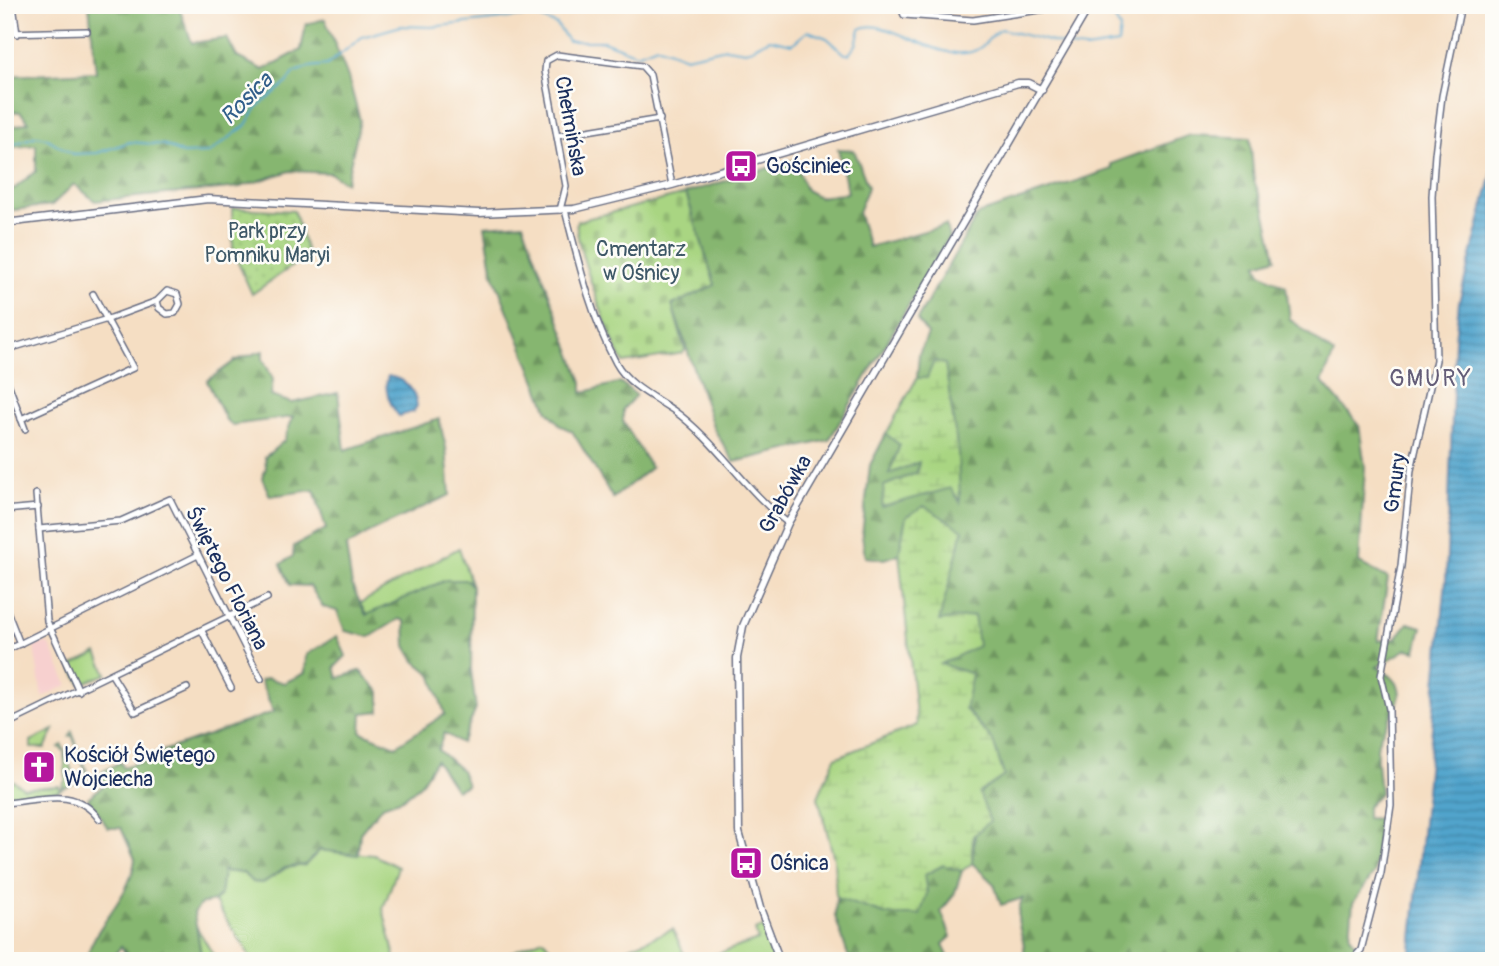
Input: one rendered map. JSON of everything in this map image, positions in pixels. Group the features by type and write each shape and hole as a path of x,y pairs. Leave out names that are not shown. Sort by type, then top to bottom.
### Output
{"street":[{"path":"13,5 18,34"},
{"path":"900,5 904,15 966,20 1066,5 1088,9"},
{"name":"Gmury","path":"1351,961 1361,950 1381,873 1391,805 1389,709 1381,676 1401,566 1411,470 1436,360 1432,196 1442,96 1461,5"},
{"name":"Grabówka","path":"780,961 760,908 739,832 737,658 743,626 788,523 1088,9"},
{"path":"5,33 87,31"},
{"name":"Chełmińska","path":"562,210 566,186 545,71 546,61 557,55 642,66 653,83 672,186"},
{"path":"5,223 208,199 487,214 562,210 672,186 1018,83 1028,83 1042,90"},
{"path":"557,136 660,119"},
{"path":"562,210 602,329 621,371 641,390 688,423 769,508 788,523"},
{"path":"5,350 157,302 163,293 170,291 179,297 180,304 175,313 167,314 159,309 157,302"},
{"path":"21,419 132,368 93,294"},
{"path":"5,375 25,429"},
{"path":"36,494 50,630 79,691"},
{"name":"Świętego Floriana","path":"39,528 121,521 170,499 261,680"},
{"path":"5,510 38,507"},
{"path":"5,651 198,555"},
{"path":"5,725 267,598"},
{"path":"5,606 20,644"},
{"path":"202,631 231,688"},
{"path":"112,675 135,712 187,688"},
{"path":"5,803 73,797 89,805 99,819"}],"shaded area":[{"path":"44,643 50,645 68,685 42,697 34,647"}],"green space":[{"path":"89,5 178,5 192,43 227,38 237,57 263,70 301,50 306,24 325,19 348,77 360,120 346,183 330,173 290,171 240,187 95,201 74,184 52,205 5,211 5,189 14,189 36,171 36,145 5,148 5,129 29,122 20,112 5,111 5,76 96,72"},
{"path":"1190,135 1250,138 1254,181 1264,206 1276,258 1257,264 1261,273 1286,287 1290,319 1334,354 1322,382 1359,425 1365,467 1359,563 1388,578 1378,641 1396,638 1408,623 1422,627 1416,651 1407,649 1377,667 1390,675 1400,692 1395,709 1379,739 1377,758 1380,793 1367,807 1367,818 1379,819 1374,873 1353,903 1350,935 1365,961 1022,961 1024,946 1018,917 1023,898 1001,905 994,884 972,863 979,793 1004,776 993,741 965,709 940,664 939,622 906,517 899,554 884,559 865,557 862,535 870,465 886,434 900,445 889,474 919,462 917,473 884,486 951,488 960,500 952,421 927,378 917,378 919,354 928,334 917,320 978,214 1112,169 1111,164"},
{"path":"838,149 854,150 868,187 858,212 869,247 946,225 949,237 829,440 734,462 714,429 672,305 715,285 686,193 794,160 806,190 819,197 848,193"},
{"name":"Cmentarz w Ośnicy","path":"686,194 715,285 672,305 685,350 683,353 624,363 594,291 577,231 577,221"},
{"name":"Park przy Pomniku Maryi","path":"232,208 294,211 308,255 252,294 233,251"},
{"path":"523,223 582,382 582,393 620,382 636,395 623,409 623,421 651,468 613,498 572,431 561,426 548,411 493,274 485,226"},
{"path":"263,351 263,359 273,379 271,396 292,403 338,393 345,450 439,419 446,448 450,495 374,530 346,547 352,586 366,615 446,580 467,580 472,586 471,670 476,709 461,743 444,733 438,750 461,770 467,785 456,790 436,760 420,785 402,799 382,806 360,833 358,855 320,850 305,865 285,868 263,883 252,882 243,873 223,871 220,895 214,901 201,904 194,913 202,961 129,961 121,946 111,961 86,961 96,935 126,887 135,859 121,828 108,828 88,798 104,785 102,772 120,762 124,768 163,751 274,712 260,681 267,678 284,683 305,673 306,655 337,636 346,656 335,667 338,678 360,671 380,692 380,711 362,713 361,732 396,746 445,714 431,674 415,661 406,646 405,621 399,619 370,637 345,631 337,611 323,607 310,586 290,585 281,564 293,556 294,546 326,529 314,490 270,496 262,478 266,468 265,457 284,441 293,417 232,425 227,422 207,381 236,360"},
{"path":"934,361 945,364 958,453 960,502 951,488 882,507 884,486 917,473 919,462 889,474 900,445 886,434 917,378 927,378"},
{"path":"924,506 963,530 939,621 974,616 978,646 941,664 972,674 965,709 993,741 1004,776 979,793 990,821 973,836 972,863 962,871 943,865 924,875 927,893 920,915 888,915 836,898 834,859 818,797 835,758 917,725 899,554 906,517"},
{"path":"459,548 472,586 467,580 446,580 366,616 359,604"},
{"path":"97,653 107,674 81,684 71,666"},
{"path":"54,730 45,748 31,748 31,741"},
{"path":"72,732 89,777 61,789 66,779 64,751 59,747 62,745 75,779 87,775 72,735 70,736"},
{"path":"5,779 24,788 59,786 59,791 5,795"},
{"path":"320,850 374,855 398,867 383,909 396,961 251,961 245,947 214,901 220,895 222,871 243,873 252,882 263,883 286,868 305,865"},
{"path":"943,865 962,871 954,895 941,911 951,937 943,944 950,961 850,961 835,916 836,898 888,915 927,893 924,875"},
{"path":"196,926 217,961 202,961"},
{"path":"763,927 775,961 696,961 758,940 755,930"},
{"path":"673,929 687,961 597,961"},
{"path":"543,939 553,951 556,961 490,961"}],"water":[{"path":"1494,166 1494,961 1410,961 1446,579 1455,340 1459,302"},
{"path":"388,376 405,382 412,390 417,406 413,412 399,416 396,412 387,391"}],"waterway":[{"name":"Rosica","path":"1069,47 1085,49 1118,44 1120,28 1112,15 1112,5"},
{"name":"Rosica","path":"5,147 37,136 46,138 73,154 97,153 130,142 165,145 183,154 209,153 245,126 258,106 287,83 295,72 327,65 362,37 401,26 431,27 527,16 541,18 557,25 568,41 603,41 637,54 657,46 686,57 726,48 746,51 770,39 792,44 808,31 827,38 845,54 849,54 856,45 860,29 870,26 956,53 976,50 1001,29 1064,45"}],"place":[{"name":"Gościniec","path":"741,166"},
{"name":"Kościół Świętego Wojciecha","path":"39,767"},
{"name":"Ośnica","path":"746,863"}],"district":[{"name":"GMURY","path":"1431,378"}]}
